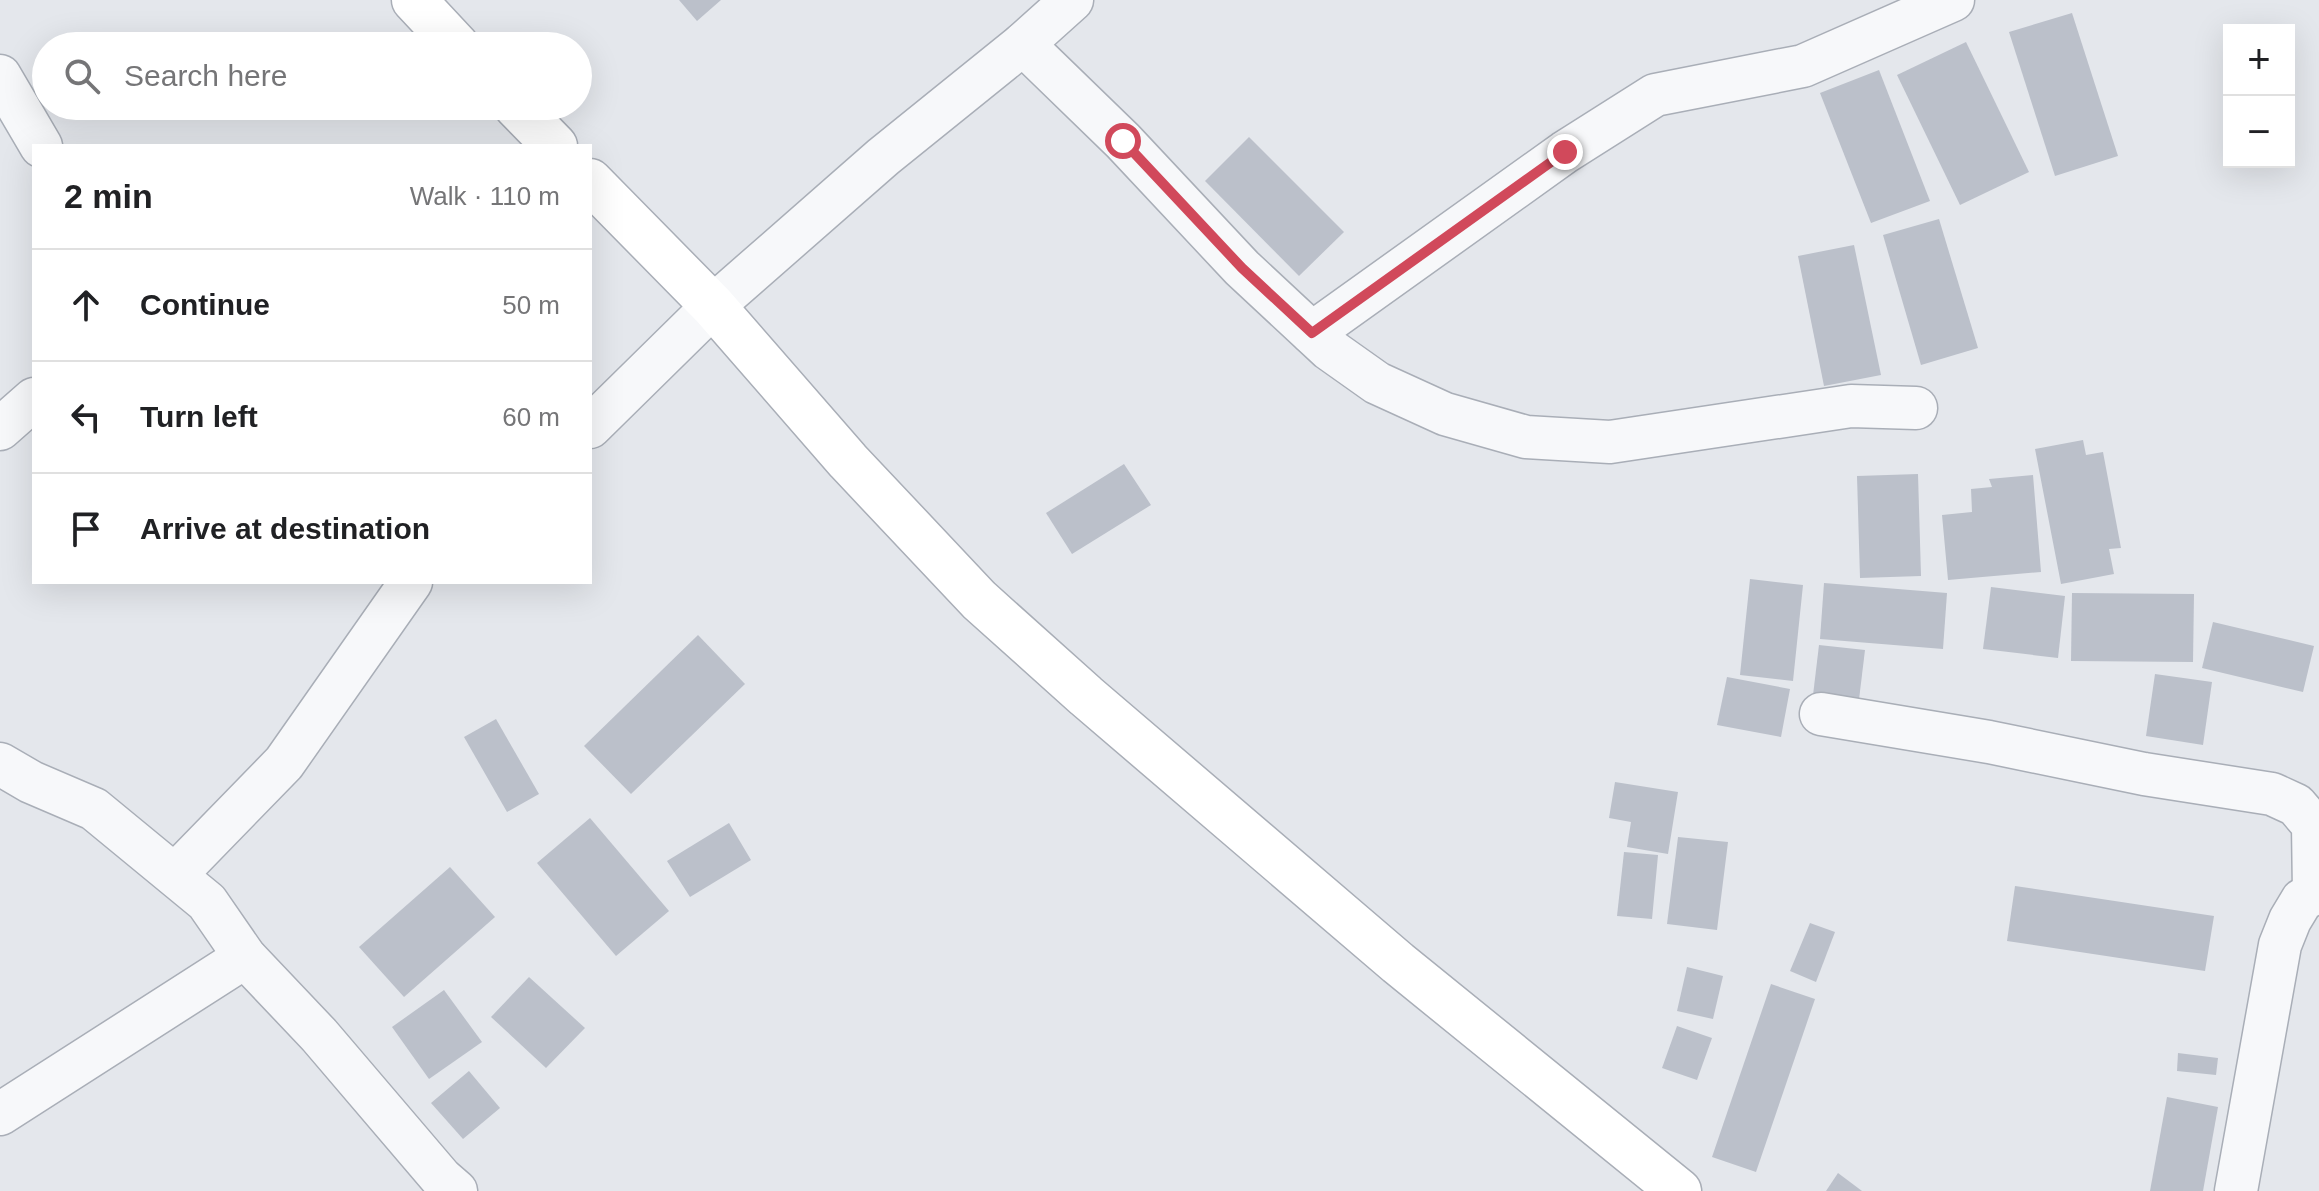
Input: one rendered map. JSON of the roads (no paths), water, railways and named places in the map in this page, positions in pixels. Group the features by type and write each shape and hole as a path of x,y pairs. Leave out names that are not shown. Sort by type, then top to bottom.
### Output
{"main road":[{"path":"414,0 444,32"},
{"path":"530,120 553,144"},
{"path":"592,183 713,306 848,461 979,600 1098,707 1398,963 1679,1191"}],"street":[{"path":"592,425 713,306 883,157 1023,44 1072,0"},
{"path":"1312,333 1565,152 1655,95 1803,66 1953,0"},
{"path":"1023,44 1123,141 1242,268 1329,349 1377,383 1445,414 1526,437 1610,442 1851,406 1916,408"},
{"path":"0,76 40,144"},
{"path":"0,429 32,401"},
{"path":"175,875 284,763 410,584"},
{"path":"1821,714 1989,742 2144,774 2272,794 2296,805 2313,825 2317,892 2302,900 2280,945 2236,1191"},
{"path":"0,764 31,782 94,809 207,902 245,957 319,1035 441,1178 456,1191"},
{"path":"0,1114 245,957"}]}
